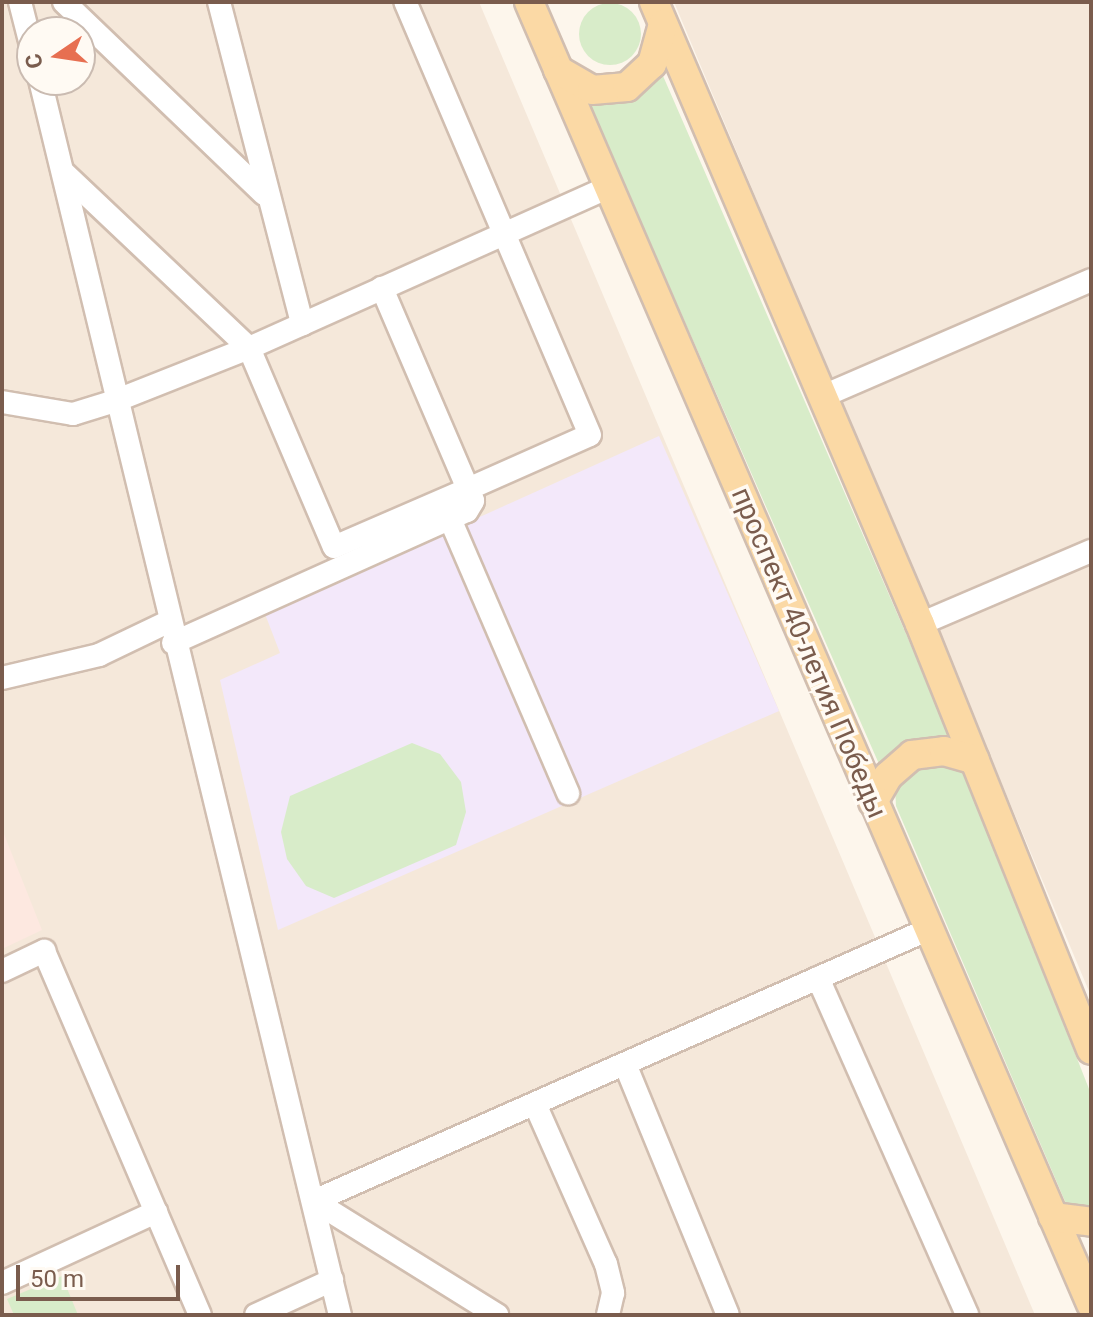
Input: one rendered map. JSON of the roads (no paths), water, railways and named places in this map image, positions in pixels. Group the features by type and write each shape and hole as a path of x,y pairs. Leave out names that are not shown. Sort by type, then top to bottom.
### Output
{"main road":[{"name":"проспект 40-летия Победы","path":"529,2 1091,1304"},
{"path":"545,40 557,2"},
{"path":"557,70 592,90 627,87 652,64 656,8"},
{"path":"656,8 920,624 1091,1050"},
{"path":"873,802 888,776 912,755 944,751 975,760"},
{"path":"1053,1217 1091,1222"}],"street":[{"path":"64,2 265,194"},
{"path":"219,2 265,194 302,324"},
{"path":"2,678 99,655 171,633 446,509 468,489 590,435 405,2"},
{"path":"44,96 171,633 340,1315"},
{"path":"63,172 249,348 334,547 446,509"},
{"path":"2,402 73,414 115,401 249,348 609,187"},
{"path":"821,397 1091,280"},
{"path":"382,288 468,489"},
{"path":"446,509 568,793"},
{"path":"920,624 1091,551"},
{"path":"314,1201 929,929"},
{"path":"2,971 44,951 200,1315"},
{"path":"818,978 967,1315"},
{"path":"625,1064 728,1315"},
{"path":"535,1104 606,1264 613,1293 608,1315"},
{"path":"314,1201 497,1315"},
{"path":"2,1283 156,1212"},
{"path":"256,1315 332,1280"}]}
